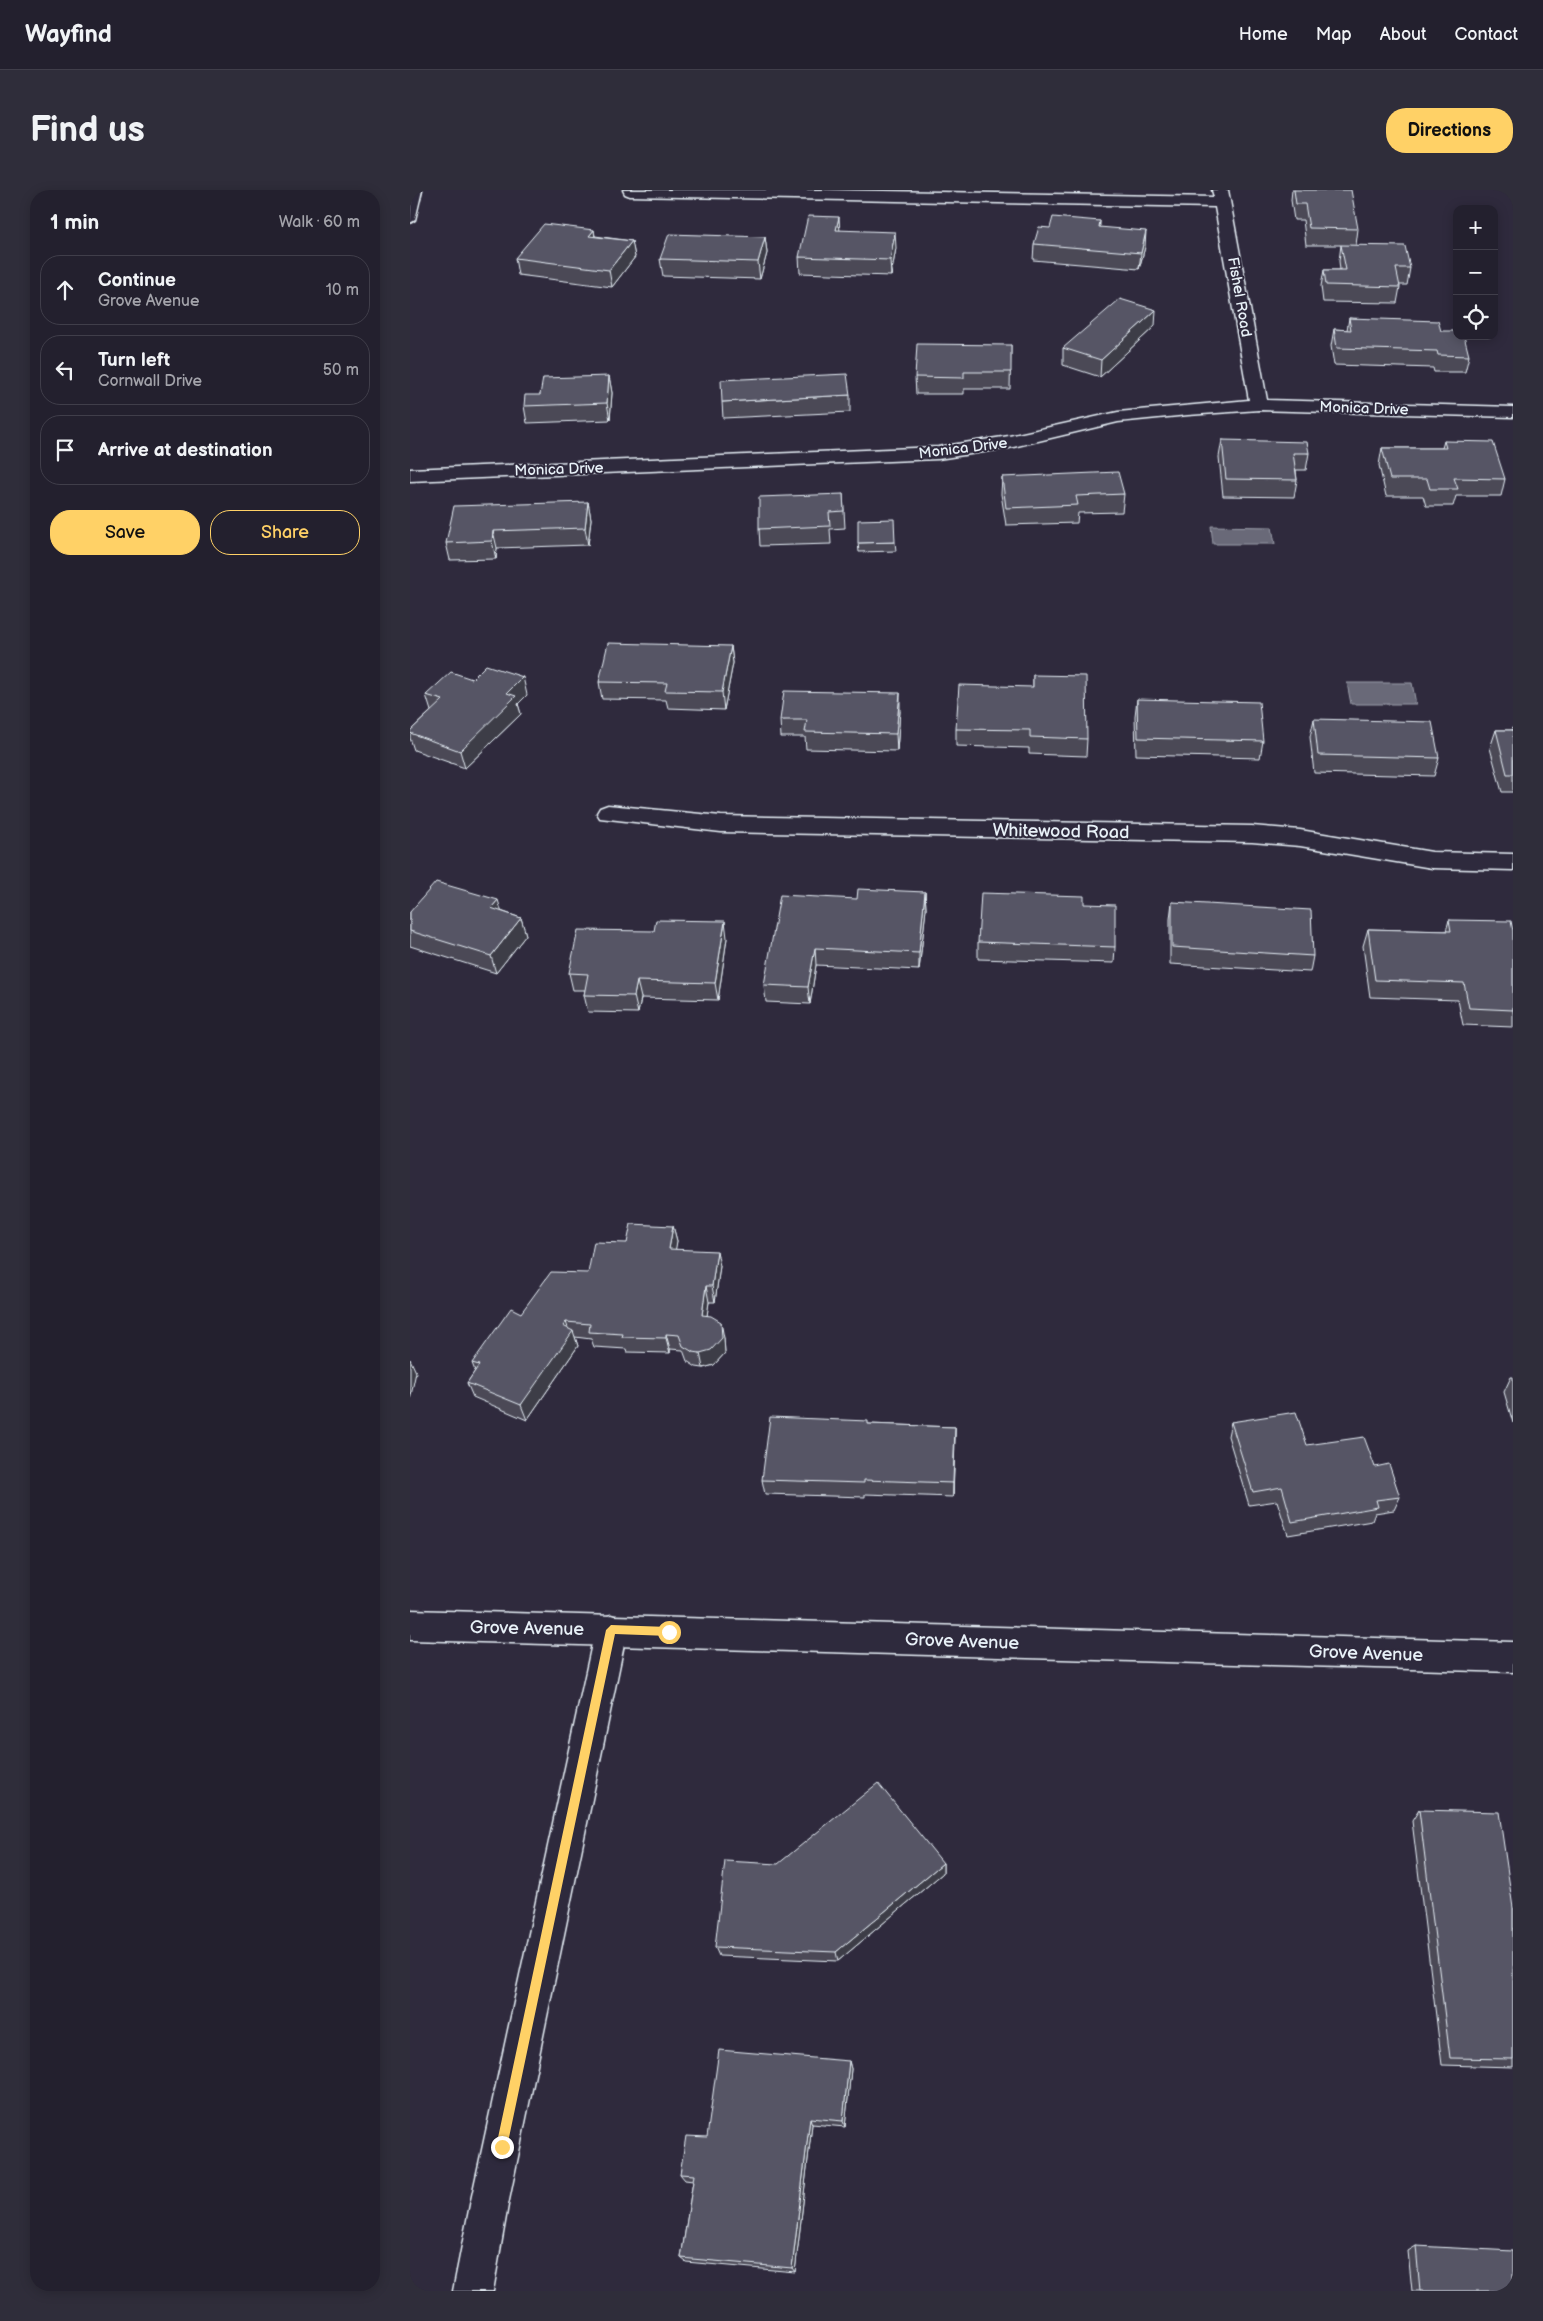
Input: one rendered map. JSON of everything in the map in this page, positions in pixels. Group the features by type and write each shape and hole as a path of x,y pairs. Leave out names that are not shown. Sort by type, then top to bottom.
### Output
{"street":[{"path":"630,191 1222,196"},
{"name":"Fishel Road","path":"1222,196 1259,405"},
{"name":"Monica Drive","path":"410,475 938,453 1009,442 1118,417 1259,405 1513,412"},
{"name":"Whitewood Road","path":"608,813 721,824 1252,834 1300,838 1432,860 1513,862"},
{"name":"Grove Avenue","path":"410,1625 1513,1658"},
{"path":"473,2291 611,1630"}],"lane":[{"path":"410,220 417,190"}],"water":[{"path":"1211,526 1272,527 1275,544 1213,544"},
{"path":"1347,683 1412,683 1416,704 1351,704"}],"building":[{"path":"1294,190 1351,190 1358,229 1309,228 1305,204 1296,204"},
{"path":"808,216 839,217 836,230 895,232 890,260 799,257"},
{"path":"1053,217 1100,221 1099,227 1146,231 1141,253 1034,244 1039,227 1050,228"},
{"path":"544,224 594,230 589,236 632,241 609,270 515,258"},
{"path":"669,234 765,237 758,262 660,259"},
{"path":"1341,245 1405,246 1410,268 1396,268 1400,287 1326,285 1324,270 1346,270"},
{"path":"1120,299 1156,310 1101,360 1063,348"},
{"path":"1349,318 1438,321 1441,331 1453,331 1453,340 1465,340 1469,356 1438,355 1437,351 1337,348 1334,329 1351,330"},
{"path":"917,344 1011,345 1011,372 964,372 964,378 915,377"},
{"path":"847,374 850,395 722,402 721,380"},
{"path":"609,376 607,403 524,406 525,395 540,395 543,378"},
{"path":"1222,440 1307,442 1309,453 1293,453 1297,480 1226,479"},
{"path":"1444,441 1493,442 1505,479 1454,478 1458,489 1430,489 1427,479 1390,479 1382,448 1446,448"},
{"path":"1118,472 1124,494 1076,496 1078,505 1006,508 1002,477"},
{"path":"843,494 844,511 829,512 830,526 759,529 759,497"},
{"path":"588,502 585,528 493,531 492,541 446,543 454,506"},
{"path":"894,519 895,542 858,543 858,520"},
{"path":"608,643 731,646 722,692 665,691 667,683 599,682"},
{"path":"486,665 523,677 507,693 516,696 460,751 410,733 443,700 426,695 451,672 472,679"},
{"path":"1033,675 1086,676 1087,739 1030,737 1030,730 956,729 959,685 1033,687"},
{"path":"784,691 900,693 896,734 805,732 807,720 780,720"},
{"path":"1137,699 1259,702 1263,741 1138,738"},
{"path":"1314,719 1432,722 1439,758 1318,755"},
{"path":"1496,730 1513,730 1513,774 1507,774"},
{"path":"436,882 498,900 491,908 521,918 491,956 410,931 410,912"},
{"path":"858,889 925,892 919,953 815,948 808,987 764,985 780,895 857,899"},
{"path":"981,893 1084,896 1084,904 1115,905 1115,947 978,942"},
{"path":"1172,902 1311,910 1313,956 1172,947"},
{"path":"656,920 725,921 715,983 637,981 634,996 584,995 588,974 569,973 578,930 654,931"},
{"path":"1449,920 1511,921 1513,931 1513,1010 1469,1008 1464,983 1375,980 1368,929 1451,931"},
{"path":"631,1224 673,1226 669,1249 717,1251 712,1286 706,1286 702,1315 711,1316 721,1322 722,1338 711,1350 700,1353 693,1352 683,1346 679,1335 666,1334 666,1338 622,1337 623,1334 589,1332 590,1324 566,1322 563,1326 573,1331 521,1405 467,1383 479,1365 472,1363 511,1308 521,1313 551,1272 588,1273 594,1242 627,1243"},
{"path":"1296,1412 1307,1445 1364,1437 1375,1467 1389,1464 1400,1497 1376,1500 1378,1507 1292,1522 1282,1487 1253,1492 1231,1422"},
{"path":"770,1417 868,1421 868,1424 955,1427 953,1483 864,1480 864,1483 762,1480"},
{"path":"878,1783 943,1863 836,1952 715,1947 725,1861 778,1864"},
{"path":"1419,1810 1499,1812 1513,1908 1513,2059 1450,2058"},
{"path":"719,2050 849,2061 843,2121 810,2118 792,2268 681,2258 694,2175 680,2174 686,2136 707,2137"},
{"path":"1416,2246 1513,2251 1513,2291 1420,2291"}],"route":[{"path":"502,2147 611,1630 669,1632"}]}
